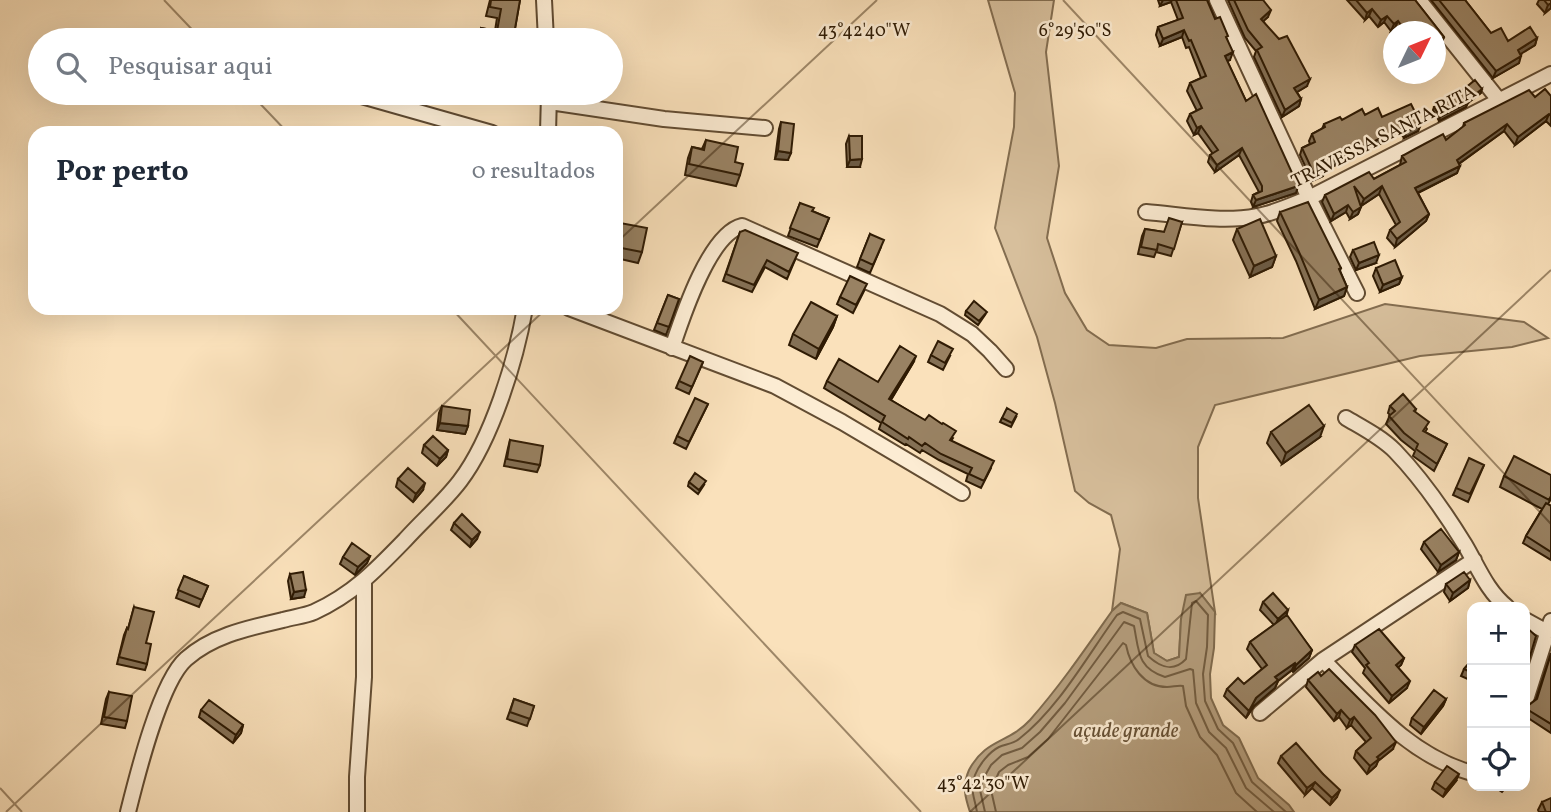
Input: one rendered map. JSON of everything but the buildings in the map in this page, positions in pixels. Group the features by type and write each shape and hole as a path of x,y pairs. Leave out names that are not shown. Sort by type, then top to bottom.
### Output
{"street":[{"path":"544,0 545,28"},
{"path":"1217,0 1309,198 1357,293"},
{"path":"1419,0 1498,99"},
{"name":"TRAVESSA SANTA RITA","path":"1146,212 1230,219 1258,216 1309,198 1551,74"},
{"path":"393,105 467,126"},
{"path":"548,126 549,105"},
{"path":"591,105 664,119 765,128"},
{"path":"672,348 690,295 700,275 728,234 743,226 940,314 972,334 1006,369"},
{"path":"128,812 157,713 171,677 185,660 209,643 232,633 311,613 348,595 364,582 460,481 480,448 510,368 522,315"},
{"path":"587,315 775,386 842,422 962,494"},
{"path":"1346,418 1372,432 1394,451 1437,505 1474,559 1486,584 1502,602"},
{"path":"1260,713 1323,660 1474,559"},
{"path":"357,812 364,677 364,582"},
{"path":"1530,621 1549,626 1530,687"},
{"path":"1323,660 1365,702 1419,749 1467,771"}],"shaded area":[{"path":"988,0 1054,0 1046,52 1059,166 1047,238 1065,293 1087,330 1109,345 1156,348 1187,339 1283,338 1385,304 1524,322 1548,338 1512,347 1420,356 1215,405 1198,447 1198,498 1215,612 1200,593 1181,619 1179,657 1167,661 1154,653 1147,613 1121,603 1112,611 1120,549 1111,515 1089,503 1075,491 1037,337 995,228 1014,127 1015,93"}],"water":[{"name":"açude grande","path":"1200,593 1215,612 1210,674 1211,698 1223,725 1239,738 1258,778 1294,812 970,812 965,786 969,770 976,760 990,746 1022,728 1030,720 1112,611 1121,603 1147,613 1154,653 1167,661 1179,657 1181,619 1186,595"}]}
